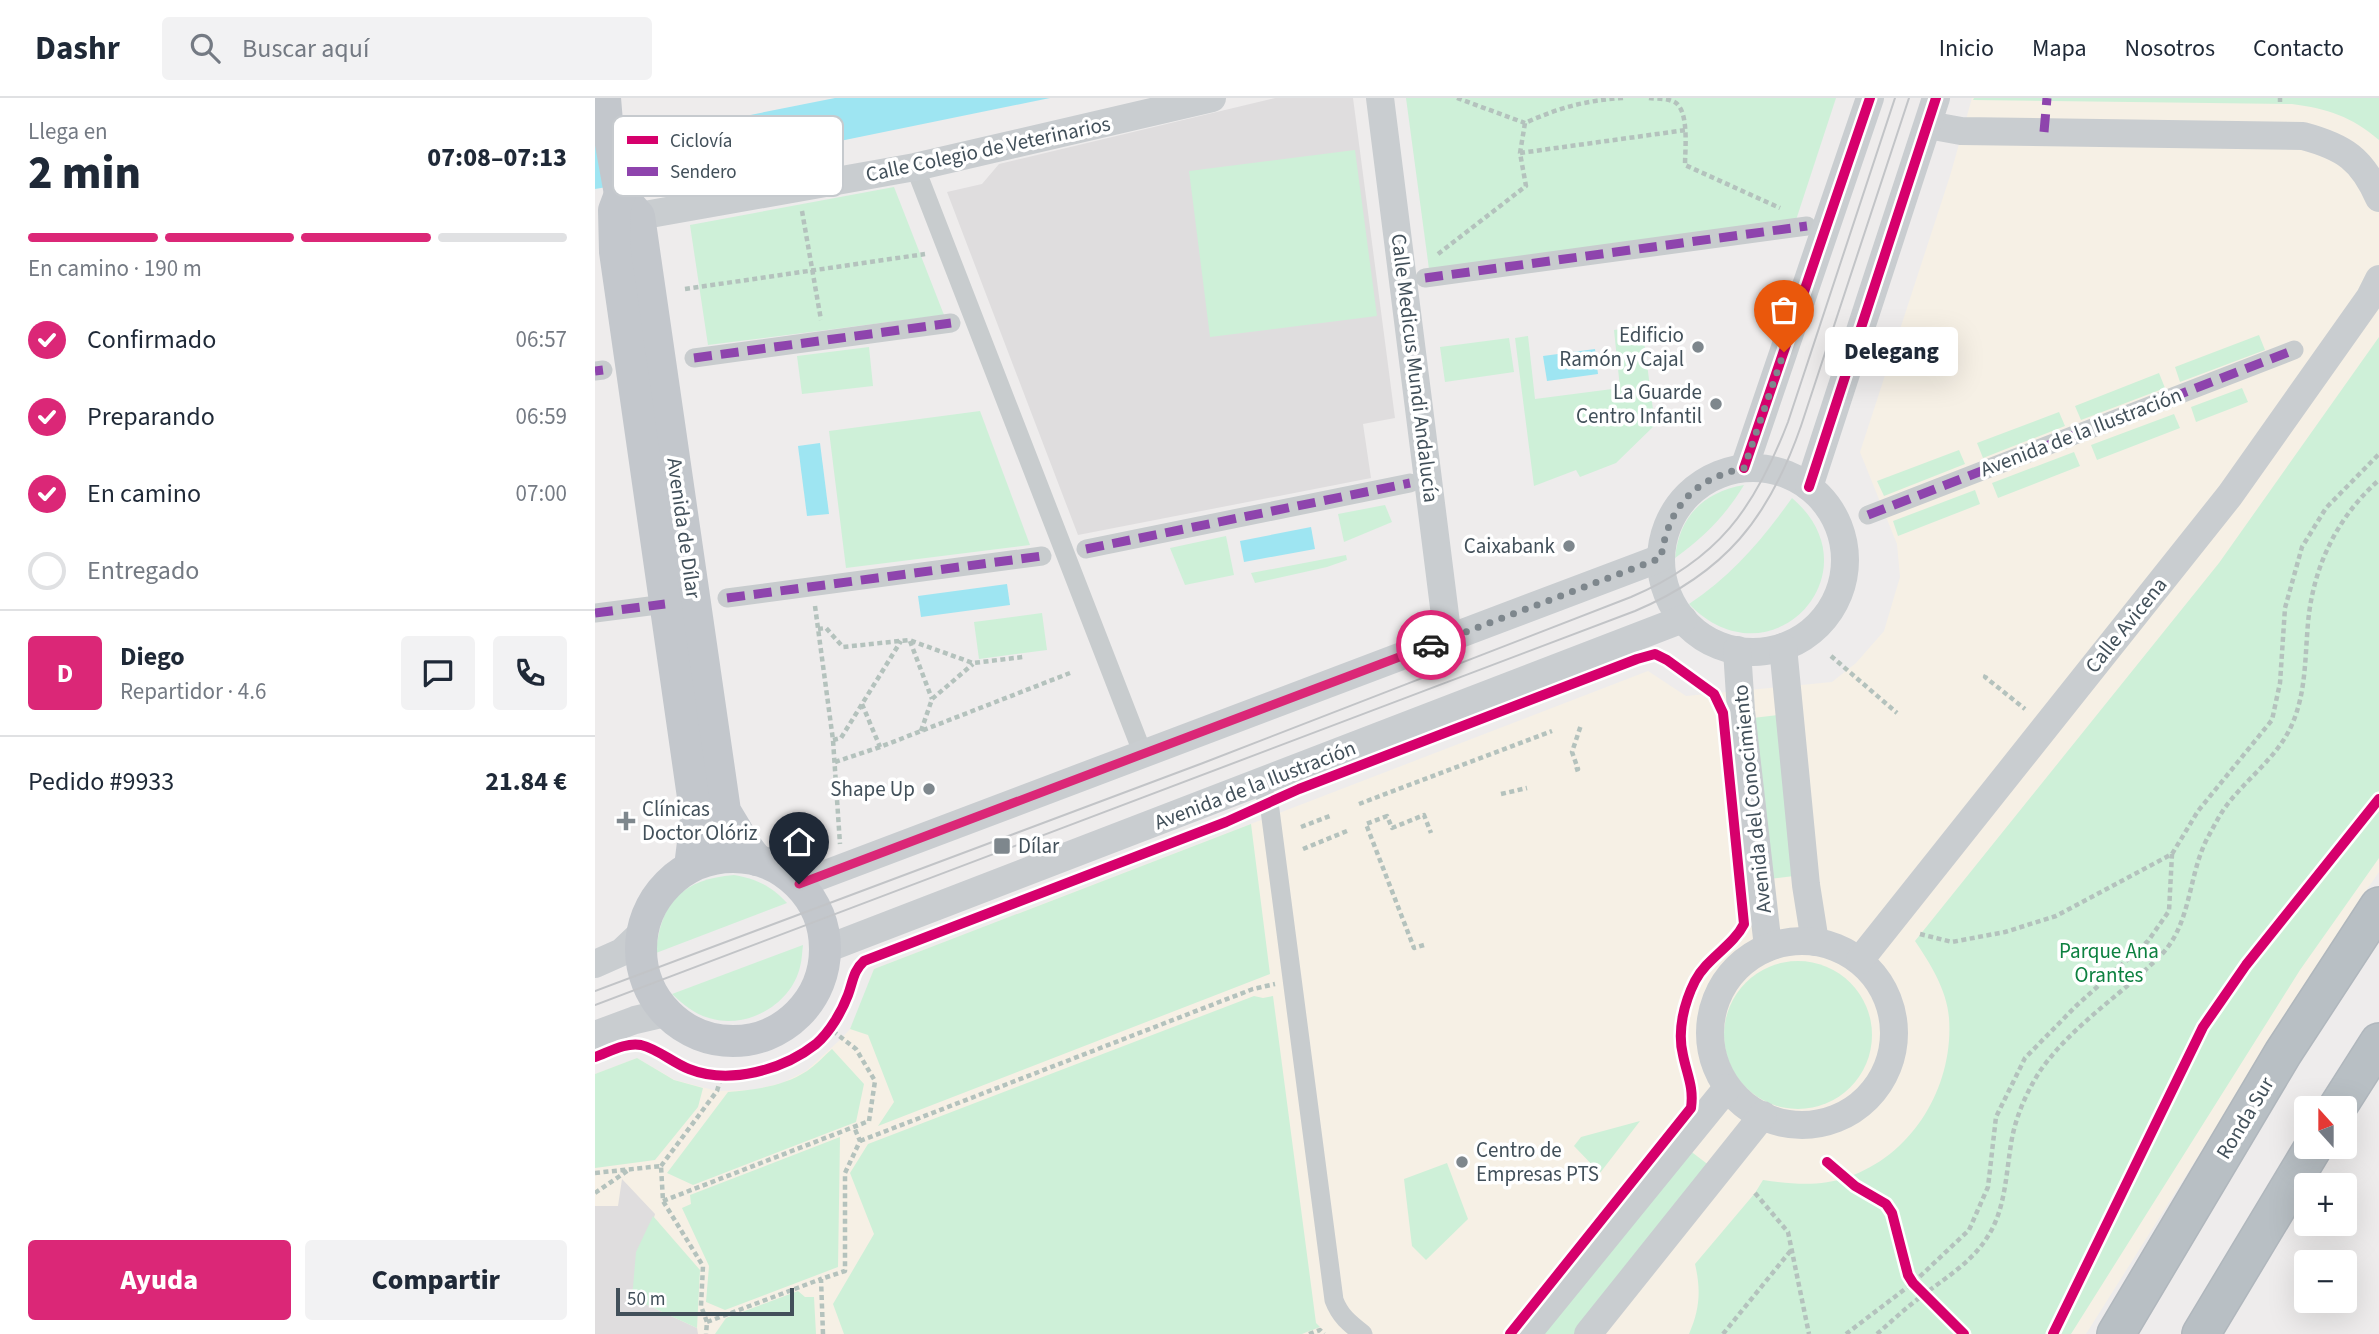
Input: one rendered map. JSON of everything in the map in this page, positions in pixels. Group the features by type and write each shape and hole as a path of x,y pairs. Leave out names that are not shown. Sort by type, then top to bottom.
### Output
{"highway":[{"name":"Ronda Sur","path":"2116,1334 2283,1053 2379,906"},
{"path":"2345,1096 2379,1042"},
{"path":"2201,1334 2306,1159"}],"main road":[{"name":"Calle Colegio de Veterinarios","path":"843,176 915,167 1212,98"},
{"name":"Calle Medicus Mundi Andalucía","path":"1380,98 1419,273 1448,639"},
{"path":"1744,468 1870,98"},
{"path":"1809,487 1936,98"},
{"name":"Avenida de Dílar","path":"604,120 613,179"},
{"path":"1928,125 1961,131 2303,136 2341,149 2359,164 2379,198"},
{"name":"Calle Colegio de Veterinarios","path":"617,205 688,196"},
{"name":"Avenida de Dílar","path":"617,205 616,259 696,818 690,867"},
{"name":"Avenida de Dílar","path":"617,205 725,811 757,860"},
{"name":"Calle Avicena","path":"1860,960 2230,495 2379,279"},
{"path":"1744,468 1776,471 1809,487 1822,498 1840,528 1845,547 1842,585 1835,603 1813,630 1783,647 1760,651 1737,650 1707,639 1683,619 1666,589 1661,558 1668,526 1686,498 1712,478 1744,468"},
{"path":"799,884 1661,558"},
{"name":"Avenida de la Ilustración","path":"826,949 1683,619"},
{"path":"1783,647 1806,885 1815,942"},
{"name":"Avenida del Conocimiento","path":"1737,650 1741,711 1768,947"},
{"path":"734,857 757,860 780,869 799,884 816,907 826,949 817,989 803,1010 783,1027 760,1038 735,1042 709,1039 685,1029 665,1013 647,985 640,953 642,933 651,906 667,884 690,867 712,859 734,857"},
{"path":"595,964 622,952 642,933"},
{"path":"1793,942 1815,942 1840,948 1860,960 1880,983 1889,999 1893,1017 1892,1053 1881,1081 1861,1103 1835,1118 1817,1123 1780,1124 1744,1104 1727,1088 1716,1070 1710,1030 1718,995 1732,973 1745,961 1768,947 1793,942"},
{"path":"595,1035 635,1020 665,1013"},
{"path":"1527,1334 1727,1088"},
{"path":"1588,1334 1763,1115"}],"street":[{"path":"915,167 1143,754"},
{"path":"1419,273 1807,226"},
{"path":"694,358 951,323"},
{"name":"Avenida de la Ilustración","path":"1868,515 2294,350"},
{"path":"1086,549 1410,483"},
{"path":"727,598 1042,556"},
{"path":"595,613 665,604"},
{"path":"1261,783 1270,810 1334,1300 1345,1320 1363,1334"}],"path":[{"path":"1457,98 1525,123 1556,109 1600,99 1623,98"},
{"path":"1649,98 1675,99 1682,108 1686,130 1685,165 1784,210"},
{"path":"1419,273 1525,186 1520,153 1525,123"},
{"path":"1520,153 1686,130"},
{"path":"801,205 824,340"},
{"path":"685,289 925,254"},
{"path":"1846,1334 1969,1230 1988,1187 1996,1116 2025,1058 2076,1006 2148,941 2169,911 2172,854 2199,811 2272,720 2280,683 2285,608 2302,547 2326,508 2379,454"},
{"path":"1877,1334 1962,1266 1989,1236 2003,1198 2011,1141 2021,1105 2041,1070 2088,1018 2164,952 2185,916 2193,875 2207,840 2224,809 2274,752 2293,724 2303,690 2308,620 2315,580 2333,535 2361,496 2379,480"},
{"path":"816,608 833,740 840,845"},
{"path":"818,629 825,628 843,647 909,640 974,663 1023,657"},
{"path":"909,640 932,699"},
{"path":"833,740 841,738 901,641"},
{"path":"1831,656 1898,713"},
{"path":"921,731 932,699 974,663"},
{"path":"835,762 1070,673"},
{"path":"1986,675 1985,677 2025,709"},
{"path":"862,704 880,747"},
{"path":"1575,770 1578,769 1572,752 1581,724"},
{"path":"1359,804 1552,731"},
{"path":"1501,794 1527,788"},
{"path":"1424,945 1415,948 1366,824 1387,816 1392,828 1424,815 1431,833"},
{"path":"1301,827 1330,816"},
{"path":"1303,849 1347,831"},
{"path":"1920,934 1952,942 2004,932 2056,916 2172,854"},
{"path":"707,1322 845,1271 845,1173 860,1141 1253,989 1271,984 1293,983"},
{"path":"663,1201 869,1121 875,1081 856,1049 829,1028"},
{"path":"706,1334 707,1322 701,1306 703,1266 663,1201 661,1166 717,1091 722,1074"},
{"path":"708,1075 737,1074"},
{"path":"854,1127 860,1141"},
{"path":"595,1172 661,1166"},
{"path":"595,1193 631,1168"},
{"path":"1755,1194 1788,1232 1809,1334"},
{"path":"1723,1334 1792,1249"},
{"path":"821,1279 823,1334"},
{"path":"1910,1279 1927,1296"},
{"path":"1309,1334 1319,1330 1324,1334"}],"shaded area":[{"path":"1275,98 1353,98 1395,418 1363,424 1371,478 1078,535 947,192 982,184 999,164"},
{"path":"1972,98 2379,98 2379,872 2086,1334 595,1334 595,1074 637,1058 675,1080 717,1091 753,1090 782,1083 806,1071 850,1029 874,969 1648,671 1686,696 1832,682 1856,663 1884,631 1900,577 1897,544 1860,452 1950,176"},
{"path":"622,1179 655,1214 632,1298 697,1328 698,1334 595,1334 595,1206 618,1206"}],"green space":[{"path":"1406,98 1836,98 1796,220 1429,269"},
{"path":"2379,98 2379,140 2359,125 2339,115 2292,104 1973,100"},
{"path":"1355,150 1377,316 1210,337 1189,171"},
{"path":"894,187 944,315 708,345 690,225"},
{"path":"1642,326 1655,425 1616,463 1580,477 1576,470 1534,486 1515,338 1528,336 1535,399 1620,388 1614,330"},
{"path":"2259,335 2265,350 2180,382 2175,367"},
{"name":"Parque Ana Orantes","path":"2379,337 2379,858 2300,970 2071,1334 1689,1334 1698,1299 1695,1264 1763,1180 1816,1183 1848,1177 1871,1167 1892,1152 1910,1135 1925,1115 1944,1068 1949,1043 1949,1018 1941,987 1915,941 2219,563"},
{"path":"1509,338 1514,372 1445,382 1440,347"},
{"path":"869,347 873,386 802,394 797,356"},
{"path":"2159,373 2165,388 2081,420 2075,406"},
{"path":"2242,388 2248,402 2196,422 2191,407"},
{"path":"980,411 1030,545 846,568 829,431"},
{"path":"2059,412 2065,426 1983,458 1977,443"},
{"path":"2174,414 2180,428 2097,460 2091,445"},
{"path":"1959,450 1965,464 1884,496 1877,481"},
{"path":"2074,452 2080,466 1998,498 1992,483"},
{"path":"1744,485 1714,525 1675,558 1682,530 1696,508 1717,493"},
{"path":"1975,490 1980,504 1898,536 1893,521"},
{"path":"1792,498 1816,527 1824,558 1819,586 1803,610 1780,627 1751,633 1720,627 1689,604 1745,556"},
{"path":"1385,505 1392,522 1344,542 1338,514"},
{"path":"1226,536 1234,575 1185,585 1170,548"},
{"path":"1346,555 1347,560 1327,567 1255,583 1251,573"},
{"path":"1042,613 1047,650 979,659 974,622"},
{"path":"1778,715 1794,876 1769,879 1753,718"},
{"path":"1251,824 1270,974 878,1126 894,1102 868,1035 850,1029 874,969"},
{"path":"734,875 763,884 787,903 656,953 663,920 677,896 701,882"},
{"path":"803,945 800,967 787,993 777,1003 752,1017 723,1021 709,1018 694,1011 672,994"},
{"path":"1798,961 1826,966 1851,982 1867,1007 1872,1035 1867,1063 1851,1088 1826,1104 1798,1109 1770,1104 1745,1088 1729,1063 1724,1035 1729,1007 1745,982 1770,966"},
{"path":"1254,996 1273,996 1316,1323 1320,1327 1302,1334 844,1334 833,1304 874,1234 850,1173 868,1144"},
{"path":"832,1049 864,1084 856,1122 693,1185 667,1173 728,1092 789,1080 810,1069"},
{"path":"637,1058 674,1080 703,1088 698,1107 655,1160 595,1168 595,1074"},
{"path":"1640,1121 1600,1173 1574,1146 1581,1137"},
{"path":"840,1137 838,1267 725,1310 706,1302 709,1266 682,1208 691,1204 690,1195"},
{"path":"1689,1150 1710,1166 1576,1334 1541,1334"},
{"path":"1447,1163 1468,1219 1426,1260 1412,1246 1404,1179"},
{"path":"653,1216 700,1270 697,1328 632,1298 636,1252"},
{"path":"798,1291 805,1297 814,1297 816,1334 715,1334 726,1318"}],"water":[{"path":"835,98 1050,98 843,140 843,116 745,116"},
{"path":"613,142 613,186 595,189 595,146"},
{"path":"1595,349 1598,374 1547,381 1543,356"},
{"path":"820,443 829,514 807,516 798,446"},
{"path":"1311,527 1315,549 1244,562 1240,541"},
{"path":"1007,584 1010,605 921,617 918,596"}],"tram line":[{"path":"595,991 1203,763 1631,597 1688,566 1730,528 1747,505 1775,453 1788,422 1895,98"},
{"path":"595,1005 1635,611 1694,579 1740,539 1758,515 1788,459 1909,98"}],"marked path":[{"path":"2044,132 2047,98"},
{"path":"1425,278 1807,226"},
{"path":"694,358 951,323"},
{"path":"1868,515 2294,350"},
{"path":"595,371 603,370"},
{"path":"1086,549 1410,483"},
{"path":"727,598 1042,556"},
{"path":"595,613 665,604"}],"cycle path":[{"path":"1744,468 1870,98"},
{"path":"1809,487 1936,98"},
{"path":"595,1057 635,1044 705,1074 738,1075 772,1068 803,1053 826,1034 842,1008 855,973 864,961 1226,822 1299,789 1655,654 1714,694 1723,713 1744,924 1700,973 1685,1008 1681,1046 1691,1087 1691,1108 1510,1334"},
{"path":"2053,1334 2203,1027 2246,965 2379,799"},
{"path":"1827,1162 1855,1186 1886,1204 1892,1213 1908,1275 1964,1334"}],"way so far":[{"path":"1431,645 1661,558 1668,526 1686,498 1698,486 1712,478 1744,468 1784,352"}],"place":[{"name":"Edificio Ramón y Cajal","path":"1698,347"},
{"name":"Delegang","path":"1784,352"},
{"name":"La Guarde Centro Infantil","path":"1716,404"},
{"name":"Caixabank","path":"1569,546"},
{"name":"Shape Up","path":"929,789"},
{"name":"Clínicas Doctor Olóriz","path":"626,821"},
{"name":"Dílar","path":"1002,846"},
{"name":"Centro de Empresas PTS","path":"1462,1162"}],"route":[{"path":"799,884 1431,645"}]}
